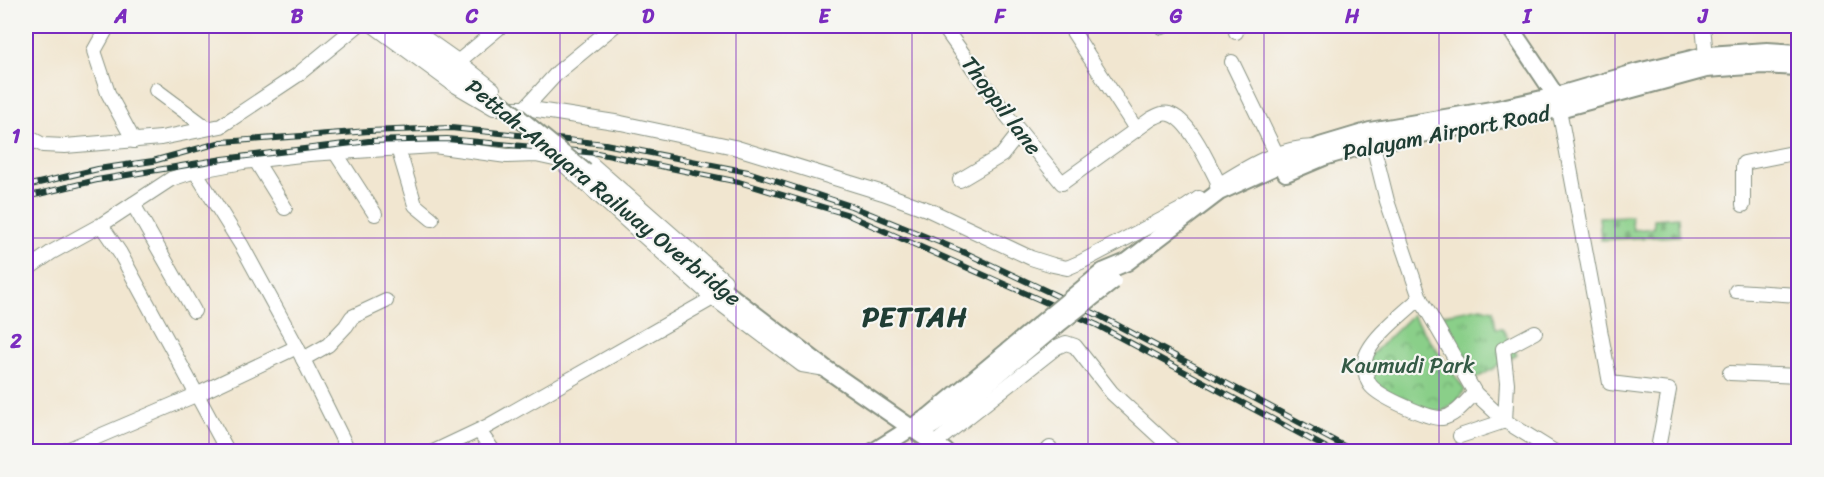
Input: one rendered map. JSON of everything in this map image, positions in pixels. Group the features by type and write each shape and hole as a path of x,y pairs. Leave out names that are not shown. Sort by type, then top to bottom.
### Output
{"main road":[{"name":"Pettah-Anayara Railway Overbridge","path":"393,26 503,105 732,297 820,365 878,405 880,414 922,436"},
{"path":"1509,26 1557,103"},
{"name":"Palayam Airport Road","path":"1557,103 1638,72 1706,56 1767,51 1798,53"},
{"name":"Palayam Airport Road","path":"1108,276 1219,192 1320,147 1497,109 1557,103 1706,69 1763,65 1798,67"},
{"name":"Palayam Airport Road","path":"1108,276 1133,269 1180,231 1242,190 1371,137"},
{"path":"873,452 922,436 954,394 1054,320 1108,276"},
{"path":"894,452 922,436 952,413 1054,320"}],"street":[{"path":"108,26 94,51 108,93 134,141"},
{"path":"26,136 43,144 54,145 110,143 161,138 221,126 296,76 357,26"},
{"path":"374,26 453,84 494,108 525,108 621,123 734,147 910,203 1032,258 1066,268 1148,228 1186,207 1219,184 1276,153 1297,147 1320,147"},
{"path":"408,26 459,61 498,94 525,108"},
{"path":"459,61 501,26"},
{"path":"525,108 558,72 614,26"},
{"name":"Thoppil lane","path":"944,26 1020,132 1062,183 1136,129"},
{"path":"1703,26 1706,56"},
{"path":"1070,27 1136,129 1160,114 1170,114 1180,121 1193,136 1219,184"},
{"path":"1232,62 1276,153"},
{"path":"156,90 207,128"},
{"path":"1557,103 1610,383 1669,390 1659,443"},
{"path":"960,180 1002,155 1020,132"},
{"path":"1371,137 1387,201 1420,298 1475,393 1505,421 1555,452"},
{"path":"26,270 171,179 195,171 256,160 434,146 507,156 536,155 559,160 587,160 768,319 826,362 820,365 802,365 713,298 559,160"},
{"path":"398,148 416,204 432,219"},
{"path":"335,152 375,214"},
{"path":"1743,206 1744,163 1798,152"},
{"path":"256,160 285,208"},
{"path":"195,171 242,246 300,353 349,452"},
{"path":"133,204 194,311"},
{"path":"101,225 120,253 228,452"},
{"path":"1736,291 1798,295"},
{"path":"433,452 479,431 713,298"},
{"path":"1420,298 1371,345 1365,359 1365,373 1371,387 1427,417 1443,418 1454,414 1475,393"},
{"path":"62,452 198,394 300,353 328,345 352,317 387,301"},
{"path":"1505,421 1507,400 1503,349 1535,332"},
{"path":"922,436 1066,342 1076,346 1112,393 1176,452"},
{"path":"1730,373 1798,376"},
{"path":"1460,436 1505,421"},
{"path":"479,431 494,452"}],"green space":[{"path":"1631,216 1633,230 1654,228 1654,219 1678,217 1679,236 1601,240 1599,217"},
{"path":"1481,307 1493,310 1496,328 1502,328 1517,355 1472,381 1436,316"},
{"name":"Kaumudi Park","path":"1412,315 1465,390 1458,401 1442,412 1419,409 1373,384 1370,356"}],"railway":[{"path":"26,186 98,169 153,161 222,142 369,131 451,128 605,144 748,172 851,206 968,254 1102,317 1355,452"},
{"path":"26,197 97,180 223,159 369,141 447,139 597,153 739,182 846,214 1097,325 1334,452"}],"district":[{"name":"PETTAH","path":"915,316"}]}
